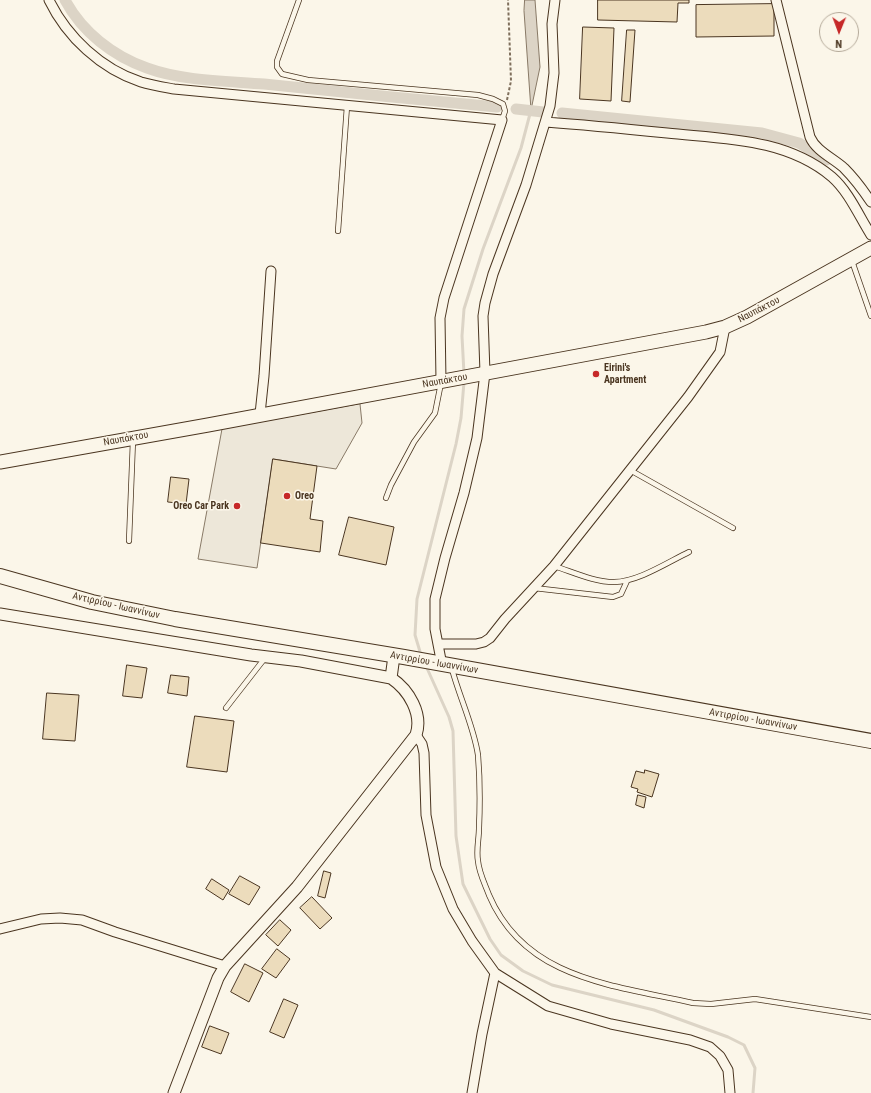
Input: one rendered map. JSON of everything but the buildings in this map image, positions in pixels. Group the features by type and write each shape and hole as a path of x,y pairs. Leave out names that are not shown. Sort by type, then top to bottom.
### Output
{"main road":[{"name":"Ναυπάκτου","path":"0,462 455,379 725,327 761,310 871,248"},
{"name":"Αντιρρίου - Ιωαννίνων","path":"0,576 92,602 175,619 399,657 871,741"}],"street":[{"path":"48,0 65,27 80,44 119,72 140,82 174,89 502,120 444,298 440,318 441,381"},
{"path":"443,665 438,644 435,612 437,590 464,493 475,445 481,374 483,316 488,290 526,185 550,106 553,83 552,24 555,0"},
{"path":"776,0 810,137 820,149 852,177 871,202"},
{"path":"546,122 733,140 773,146 808,160 833,178 852,202 871,235"},
{"path":"260,414 271,270"},
{"path":"438,644 476,644 486,641 554,566 688,396 720,352 725,327"},
{"path":"0,614 266,657 301,661 391,678 401,687 417,712 419,721 416,735 297,888 225,966 218,978 174,1093"},
{"path":"391,678 399,657"},
{"path":"416,735 422,744 424,753 426,815 436,867 453,909 472,941 495,973 548,1006 610,1024 690,1040 710,1047 720,1056 728,1070 730,1093"},
{"path":"0,929 41,919 60,918 82,920 115,932 225,966"},
{"path":"472,1093 482,1034 495,973"}],"lane":[{"path":"299,0 277,61 277,67 282,74 308,80 478,95 493,99 505,106 502,120"},
{"path":"338,231 347,106"},
{"path":"851,259 871,316"},
{"path":"386,498 405,458 435,413 441,381"},
{"path":"129,541 133,438"},
{"path":"630,470 733,528"},
{"path":"554,566 599,580 614,582 627,581 689,552"},
{"path":"534,588 614,597 621,594 627,581"},
{"path":"226,708 266,657"},
{"path":"443,665 478,755 479,826 477,861 481,875 495,909 516,936 538,956 561,969 586,978 693,1002 710,1004 755,999 871,1018"}],"path":[{"path":"505,106 511,89 508,0"}],"shaded area":[{"path":"525,0 535,0 540,67 531,110 524,11"},
{"name":"Oreo Car Park","path":"360,404 362,423 336,469 273,459 257,568 198,559 222,429"}],"waterway":[{"path":"65,0 72,12 89,32 111,50 134,63 175,76 497,107"},
{"path":"516,109 543,112"},
{"path":"464,374 462,336 464,309 483,249 521,148 531,110"},
{"path":"562,113 762,133 799,143 827,160"},
{"path":"421,655 415,635 417,599 456,444 461,418 464,382"},
{"path":"426,666 449,717 453,731 456,836 463,884 490,939 501,955 523,971 552,985 654,1010 728,1037 744,1045 755,1068 753,1093"}],"place":[{"name":"Eirini's Apartment","path":"596,374"},
{"name":"Oreo","path":"287,496"},
{"name":"Oreo Car Park","path":"237,506"}]}
